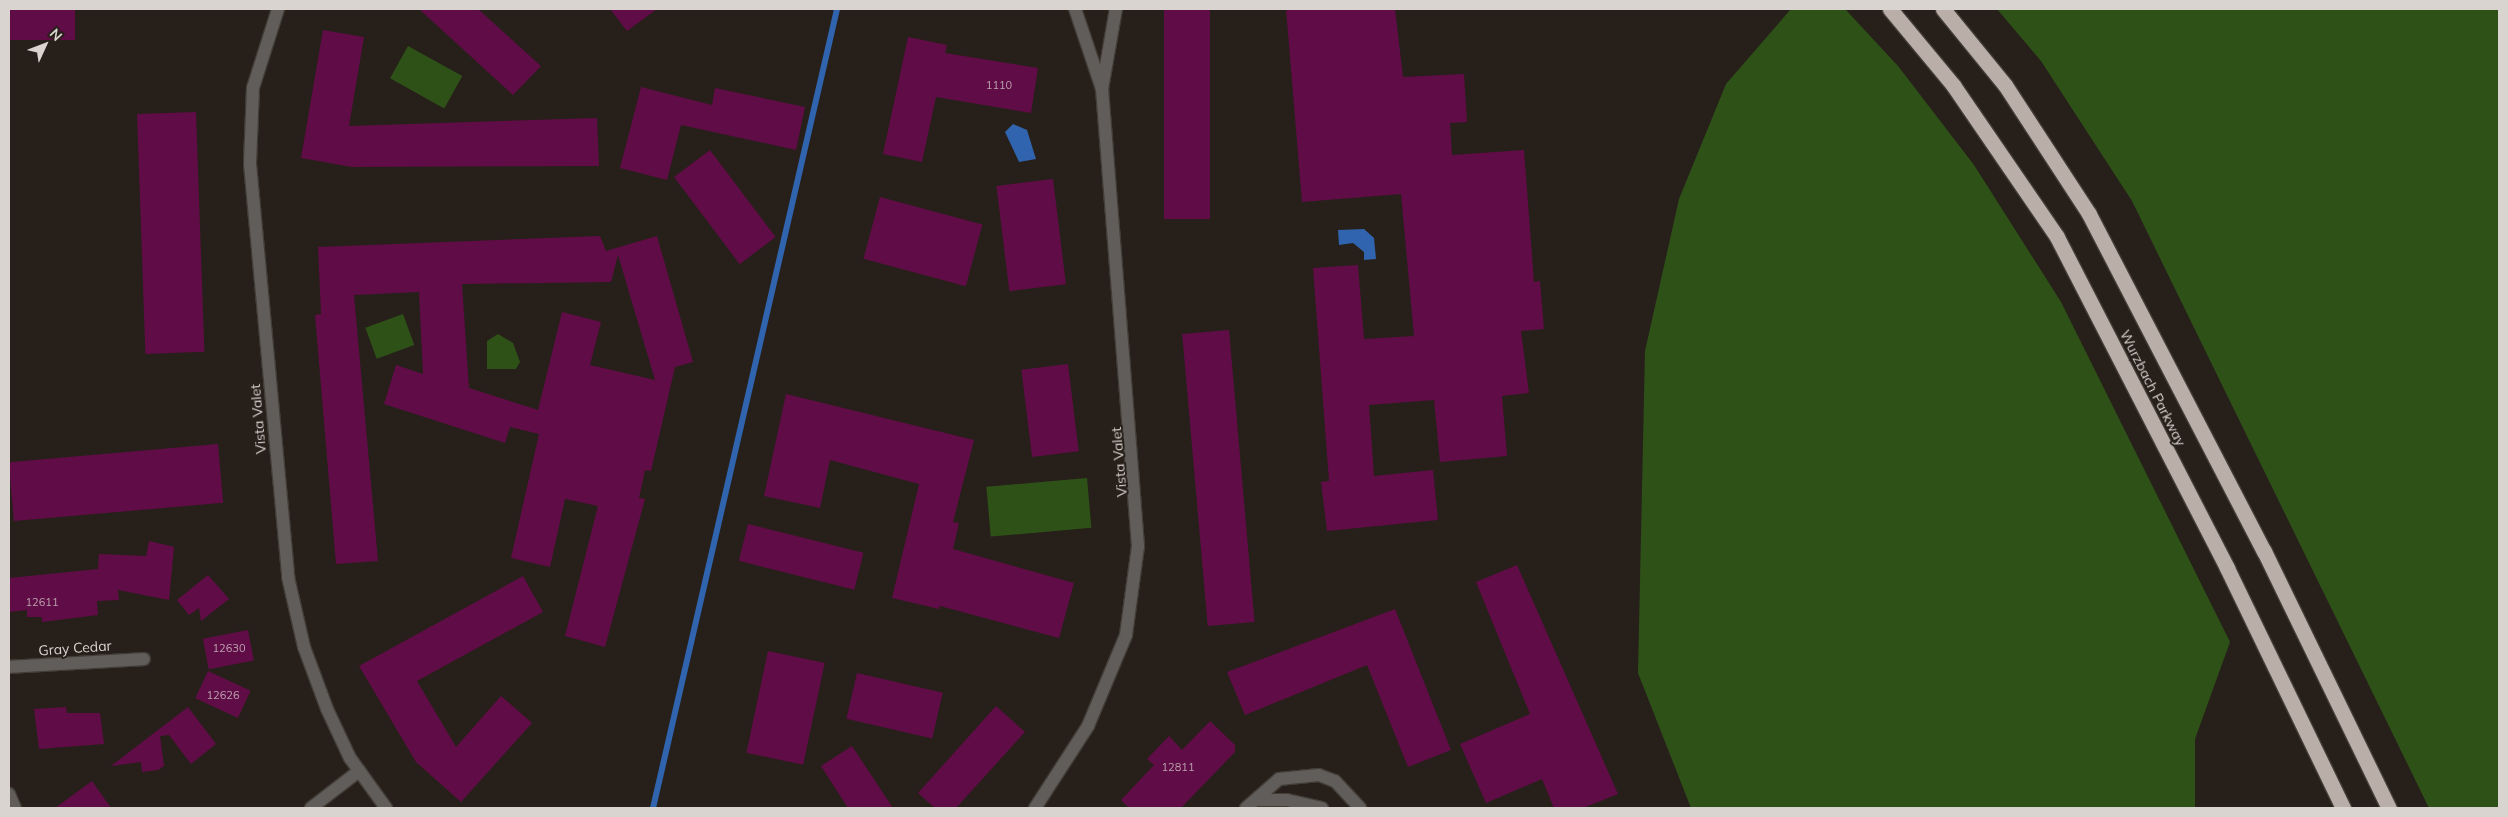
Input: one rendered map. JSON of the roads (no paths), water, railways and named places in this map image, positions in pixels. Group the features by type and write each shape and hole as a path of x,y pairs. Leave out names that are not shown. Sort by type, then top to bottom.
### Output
{"highway":[{"name":"Wurzbach Parkway","path":"1890,9 1953,84 2057,237 2227,568 2343,808"},
{"name":"Wurzbach Parkway","path":"1943,9 2004,85 2089,214 2264,551 2390,808"}],"street":[{"name":"Vista Valet","path":"278,9 253,88 250,164 288,576 309,666 359,771 382,807"},
{"name":"Vista Valet","path":"1036,808 1068,761 1102,695 1126,635 1135,591 1137,502 1102,89 1075,9"},
{"name":"Vista Valet","path":"1102,89 1116,9"},
{"name":"Gray Cedar","path":"9,667 144,659"},
{"path":"311,808 359,771"},
{"path":"1246,808 1260,800 1278,779 1319,775 1334,781 1360,808"},
{"path":"9,794 15,808"},
{"path":"1260,800 1287,800 1322,808"}],"water":[{"path":"1013,124 1027,130 1036,159 1019,162 1005,132"},
{"path":"1364,229 1374,238 1376,259 1364,260 1364,252 1353,243 1339,245 1338,230"}],"waterway":[{"path":"653,808 837,9"}]}
